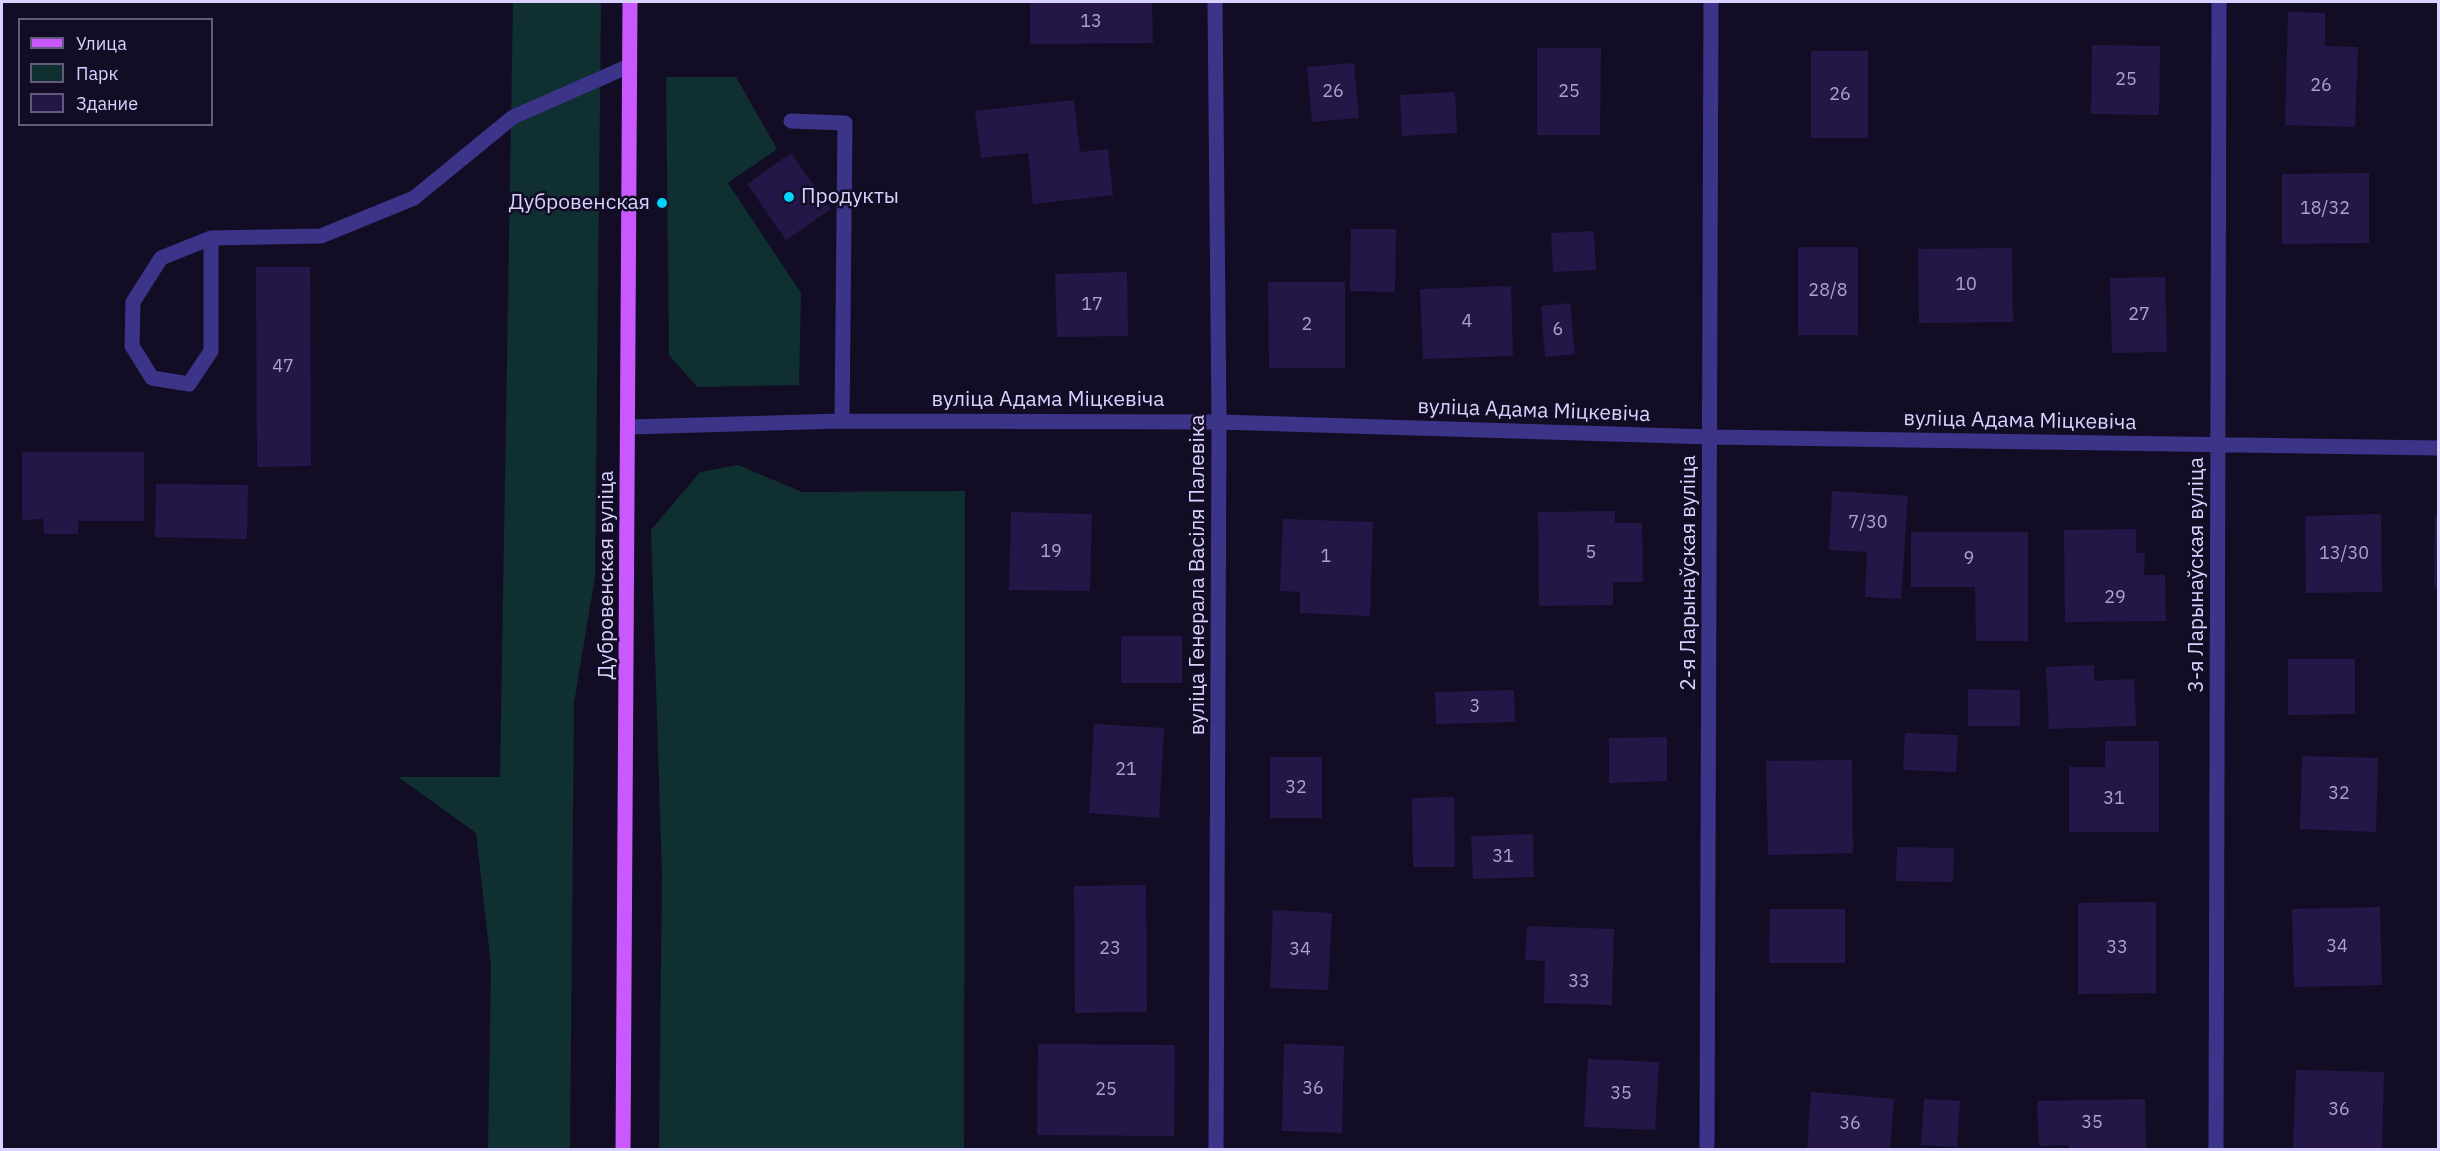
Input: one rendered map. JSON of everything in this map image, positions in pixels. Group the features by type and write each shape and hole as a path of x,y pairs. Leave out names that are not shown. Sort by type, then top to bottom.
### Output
{"main road":[{"name":"Дубровенская вуліца","path":"623,1149 630,2"}],"street":[{"name":"вуліца Генерала Васіля Палевіка","path":"1215,2 1220,422 1216,1149"},
{"name":"2-я Ларынаўская вуліца","path":"1707,1145 1711,2"},
{"name":"3-я Ларынаўская вуліца","path":"2216,1149 2219,2"},
{"path":"211,238 211,351 189,384 152,378 132,346 133,302 161,258 211,238 321,236 414,198 513,117 629,66"},
{"path":"791,121 845,123 842,421"},
{"name":"вуліца Адама Міцкевіча","path":"629,427 842,421 1220,422 1711,437 2439,448"}],"green space":[{"path":"513,2 601,2 595,577 574,703 570,1149 488,1149 491,965 476,833 398,777 500,777"},
{"path":"666,77 736,77 777,149 728,183 801,293 799,385 697,387 669,355"},
{"path":"738,465 802,492 965,491 964,1149 659,1149 662,875 651,530 700,472"}],"building":[{"path":"1030,2 1152,2 1153,43 1030,44"},
{"path":"2288,12 2325,13 2325,46 2358,47 2355,127 2285,125"},
{"path":"2092,45 2160,46 2159,115 2091,114"},
{"path":"1537,48 1601,48 1600,135 1537,135"},
{"path":"1811,51 1868,51 1868,138 1811,138"},
{"path":"1354,63 1359,118 1312,122 1307,67"},
{"path":"1455,92 1457,133 1402,136 1400,95"},
{"path":"1074,100 1080,152 1108,149 1113,195 1033,204 1028,153 981,158 975,111"},
{"name":"Продукты","path":"791,153 831,209 786,240 747,184"},
{"path":"2369,173 2369,243 2282,244 2282,174"},
{"path":"1351,229 1396,229 1395,292 1350,291"},
{"path":"1594,231 1596,270 1553,272 1551,233"},
{"path":"1798,247 1858,247 1858,335 1798,335"},
{"path":"2012,248 2013,322 1919,323 1918,249"},
{"path":"256,267 310,267 311,466 257,467"},
{"path":"1127,272 1128,336 1057,337 1055,274"},
{"path":"2165,277 2167,352 2112,353 2110,278"},
{"path":"1268,282 1345,282 1345,368 1269,368"},
{"path":"1511,286 1513,356 1423,359 1420,289"},
{"path":"1570,303 1575,354 1545,357 1541,306"},
{"path":"22,452 144,452 144,521 78,521 78,534 44,534 43,519 22,520"},
{"path":"156,484 248,485 247,539 155,537"},
{"path":"1832,491 1908,496 1901,599 1865,597 1867,552 1829,550"},
{"path":"1615,511 1615,523 1642,523 1643,582 1613,582 1613,605 1539,606 1538,512"},
{"path":"1011,512 1092,514 1090,591 1009,590"},
{"path":"2381,514 2382,592 2306,593 2305,516"},
{"path":"2435,517 2438,517 2438,587 2434,587"},
{"path":"1283,519 1373,522 1370,616 1300,613 1300,592 1280,591"},
{"path":"2136,529 2136,553 2145,553 2144,575 2165,575 2166,621 2065,622 2064,530"},
{"path":"1911,532 2028,532 2028,641 1976,641 1975,587 1911,587"},
{"path":"1121,636 1182,636 1182,683 1121,683"},
{"path":"2288,659 2355,659 2355,714 2288,715"},
{"path":"2094,665 2094,681 2134,679 2136,726 2049,729 2046,667"},
{"path":"1968,689 2020,690 2020,726 1968,726"},
{"path":"1514,690 1515,722 1436,724 1435,692"},
{"path":"1094,724 1164,728 1159,818 1089,813"},
{"path":"1905,733 1958,735 1956,772 1903,770"},
{"path":"1667,737 1667,781 1609,783 1609,738"},
{"path":"2105,741 2159,741 2159,832 2069,832 2069,767 2105,767"},
{"path":"2302,756 2378,758 2376,832 2300,829"},
{"path":"1270,757 1322,757 1322,818 1270,818"},
{"path":"1852,760 1853,853 1768,855 1766,761"},
{"path":"1454,797 1455,867 1413,867 1412,798"},
{"path":"1533,834 1534,877 1473,879 1471,836"},
{"path":"1897,847 1954,848 1953,882 1896,881"},
{"path":"1146,885 1147,1012 1075,1013 1074,886"},
{"path":"2156,902 2156,993 2078,994 2078,903"},
{"path":"2380,907 2382,985 2294,987 2292,909"},
{"path":"1770,909 1845,909 1845,963 1769,963"},
{"path":"1273,910 1332,913 1328,990 1270,988"},
{"path":"1527,926 1614,929 1612,1005 1544,1003 1545,961 1525,960"},
{"path":"1038,1044 1175,1045 1174,1136 1037,1135"},
{"path":"1284,1044 1344,1046 1342,1133 1282,1131"},
{"path":"1588,1059 1659,1062 1655,1130 1584,1127"},
{"path":"2296,1070 2384,1072 2382,1150 2293,1148"},
{"path":"1811,1092 1894,1099 1890,1150 1807,1150"},
{"path":"1924,1099 1960,1101 1957,1147 1921,1145"},
{"path":"2145,1099 2146,1150 2069,1150 2069,1145 2039,1146 2037,1101"}],"place":[{"name":"Продукты","path":"789,197"},
{"name":"Дубровенская","path":"662,203"}]}
